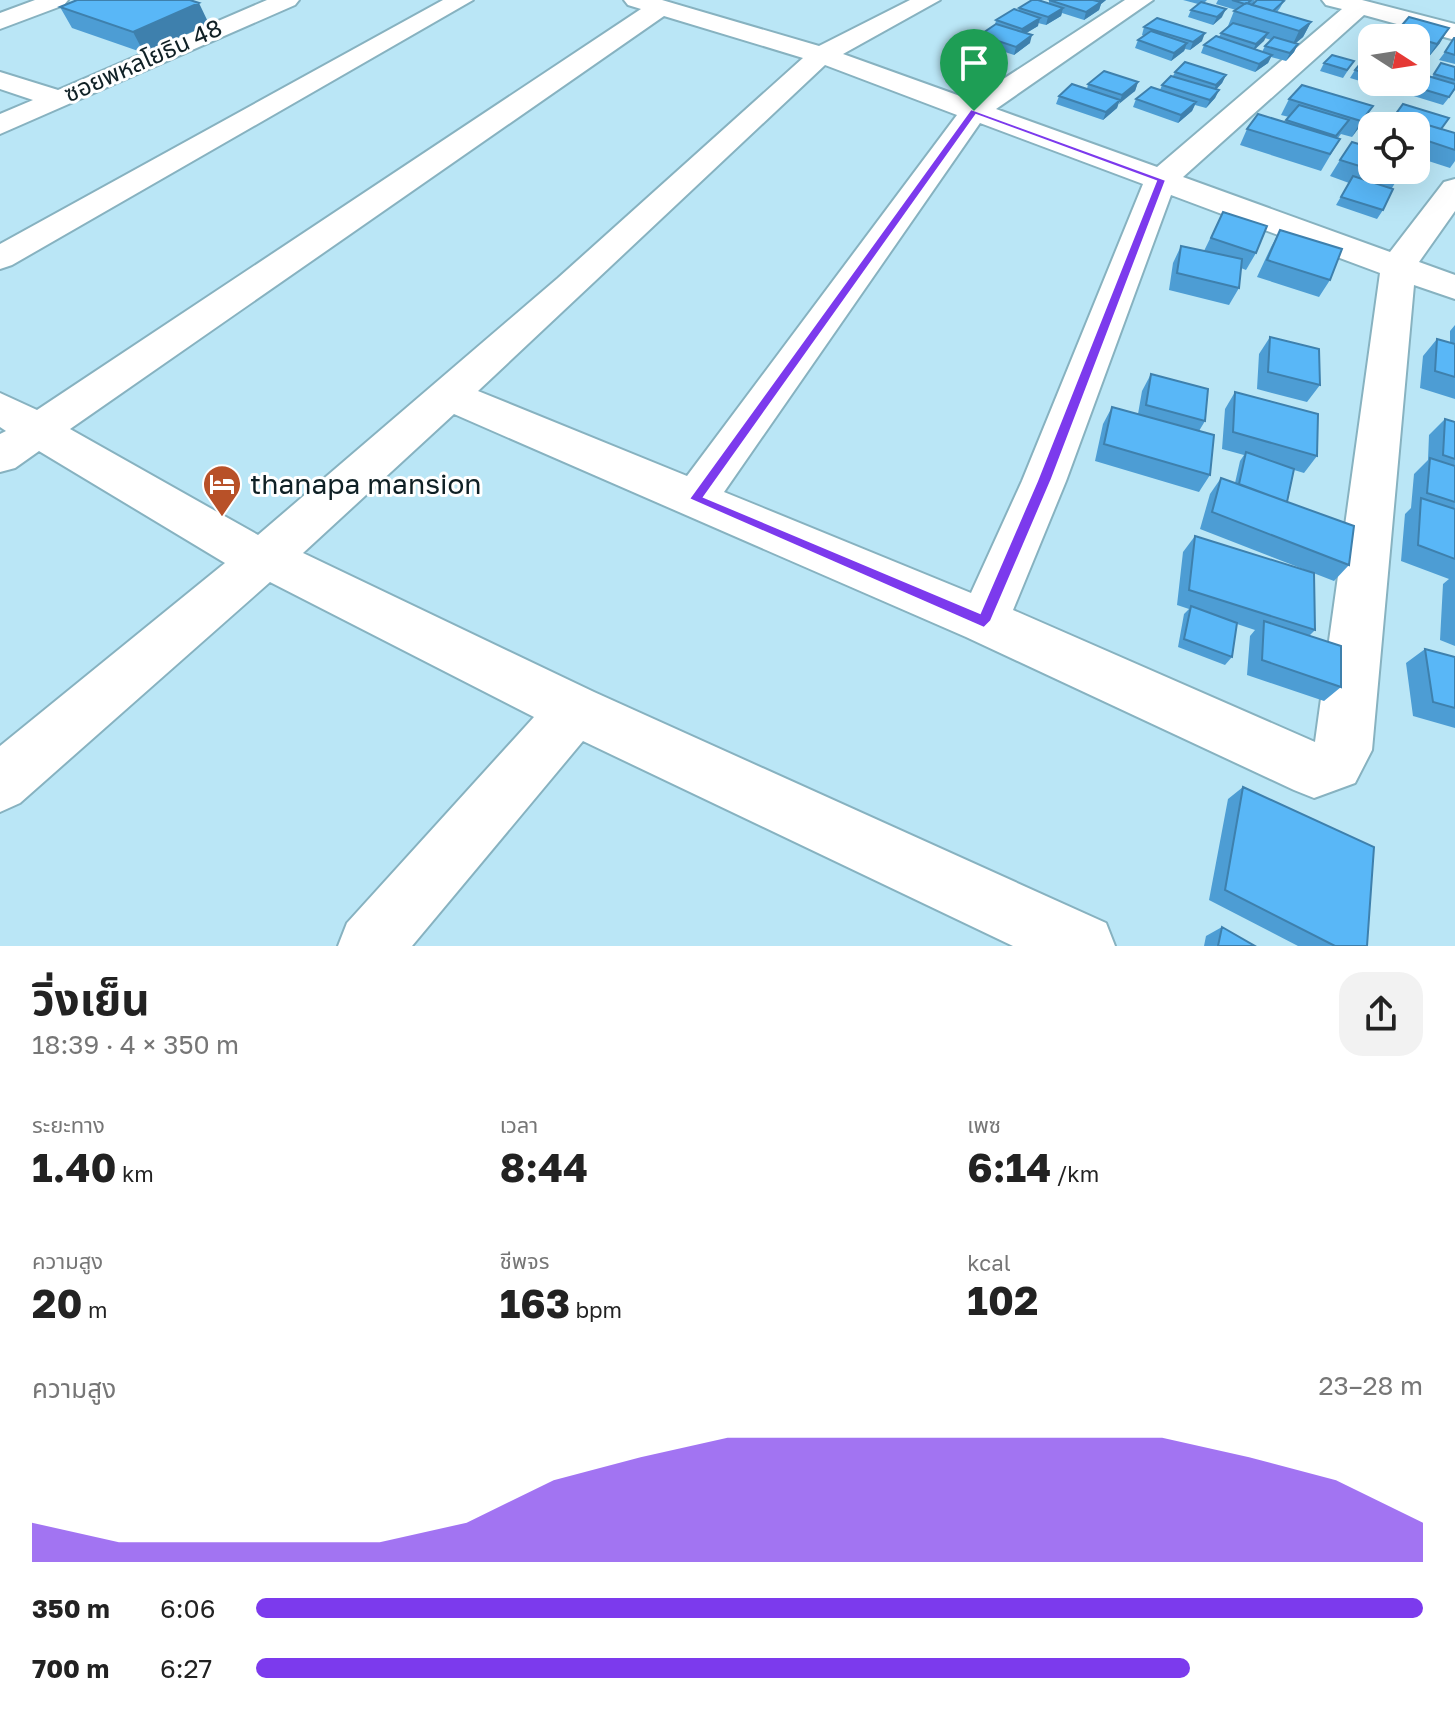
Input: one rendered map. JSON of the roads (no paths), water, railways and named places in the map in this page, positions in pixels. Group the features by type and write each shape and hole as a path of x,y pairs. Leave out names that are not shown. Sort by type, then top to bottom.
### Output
{"street":[{"path":"0,22 56,0"},
{"name":"ซอยพหลโยธิน 48","path":"0,125 287,0"},
{"path":"0,258 461,0"},
{"path":"693,15 718,0"},
{"path":"0,783 264,559 821,55 928,0"},
{"path":"695,499 974,111 1141,0"},
{"path":"1362,2 1455,16"},
{"path":"1362,2 1455,32"},
{"path":"984,621 1044,481 1161,180 1362,2"},
{"path":"0,456 648,3 821,55 1455,288"},
{"path":"204,11 232,22"},
{"path":"0,80 58,99"},
{"path":"448,395 984,621 1314,770 1335,763 1344,750 1398,266 1455,189"},
{"path":"0,408 264,559 575,710 1083,946"},
{"path":"370,946 575,710"}],"place":[{"name":"thanapa mansion","path":"222,518"}]}
